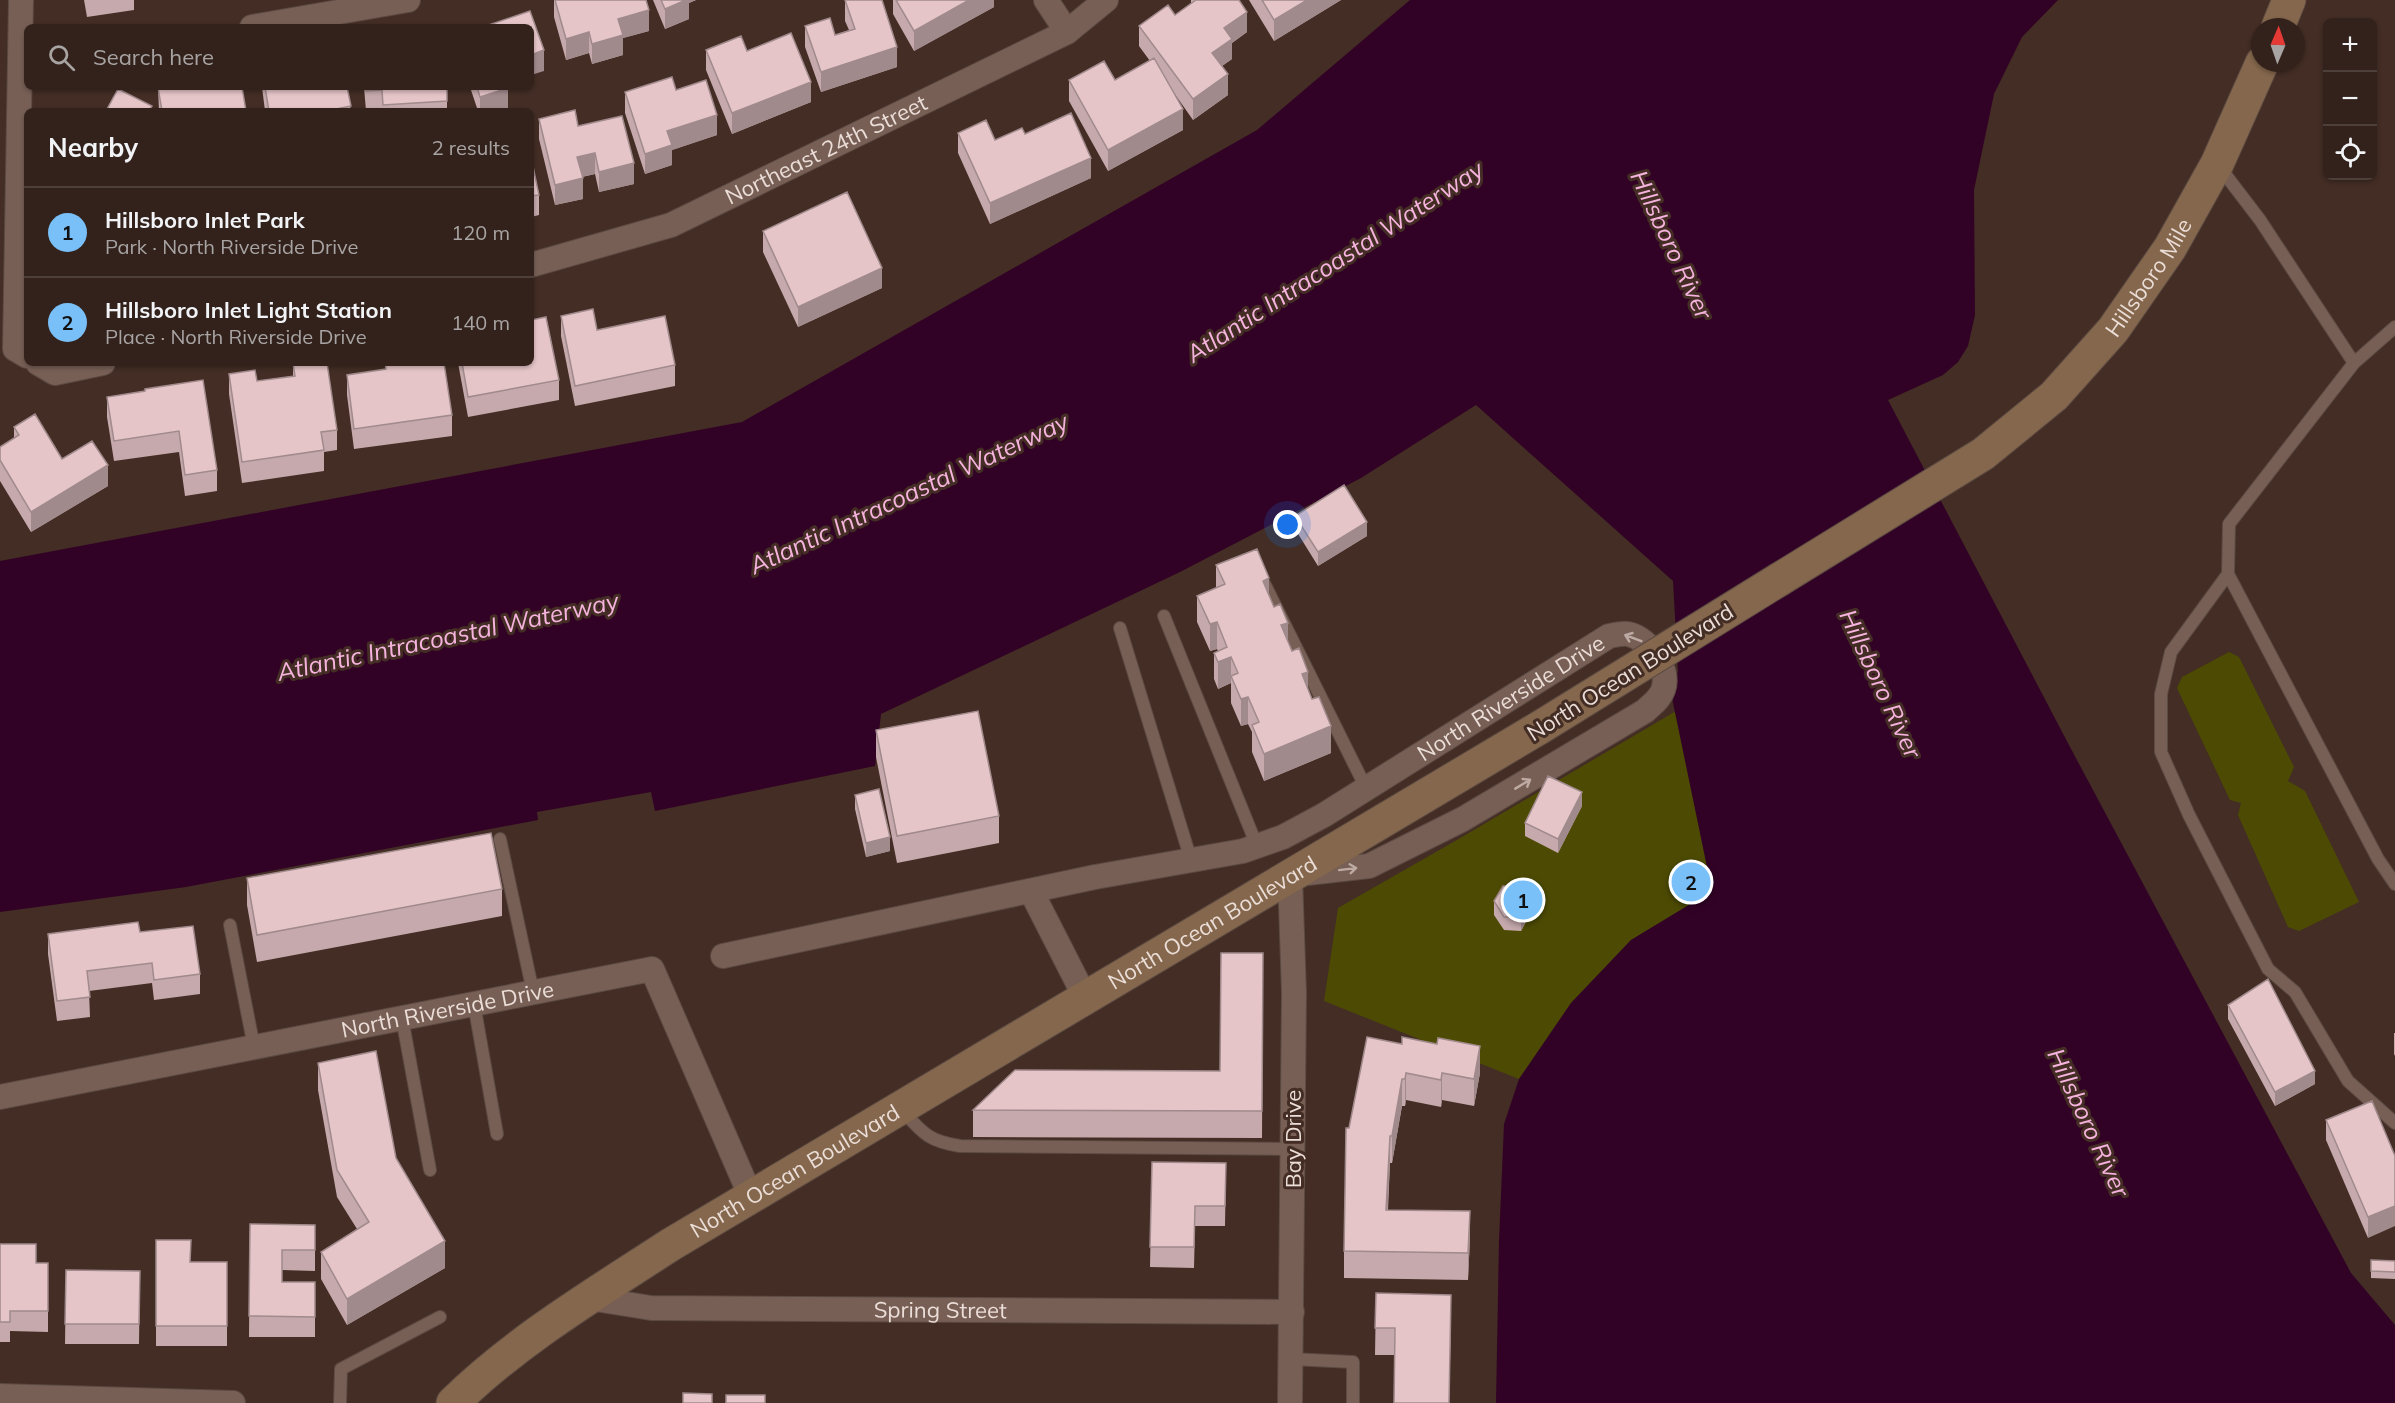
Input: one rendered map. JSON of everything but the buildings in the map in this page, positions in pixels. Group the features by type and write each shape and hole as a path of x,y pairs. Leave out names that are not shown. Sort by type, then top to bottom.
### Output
{"main road":[{"path":"2282,18 2289,0"},
{"name":"Hillsboro Mile","path":"1983,454 2054,396 2113,330 2170,248 2217,164 2258,72"},
{"name":"North Ocean Boulevard","path":"453,1403 482,1374 589,1298 670,1245 1539,728 1983,454"}],"street":[{"path":"21,0 23,67 21,353"},
{"path":"269,24 408,0"},
{"path":"1047,0 1067,32"},
{"name":"Northeast 24th Street","path":"534,264 670,225 1067,32 1106,0"},
{"path":"43,366 55,373 89,366"},
{"name":"North Riverside Drive","path":"723,956 1031,891 1243,851 1283,837 1366,788 1609,636 1629,634 1641,640 1660,663 1665,677 1665,688 1659,698 1645,711 1463,819 1369,866 1290,875"},
{"name":"Bay Drive","path":"1290,875 1294,993 1290,1403"},
{"path":"1031,891 1085,997"},
{"name":"North Riverside Drive","path":"0,1097 652,969 751,1197"},
{"name":"Spring Street","path":"589,1298 651,1308 1292,1312"},
{"path":"0,1396 233,1403"}],"lane":[{"path":"2217,164 2260,220 2354,363"},
{"path":"2395,327 2354,363 2229,524 2228,574 2378,860 2395,884"},
{"path":"1254,565 1366,788"},
{"path":"2228,574 2171,652 2161,694 2161,752 2189,815 2268,969 2295,992 2348,1081 2395,1123"},
{"path":"1164,616 1257,846"},
{"path":"1120,628 1191,860"},
{"path":"500,839 533,992"},
{"path":"230,925 254,1047"},
{"path":"474,1004 497,1134"},
{"path":"402,1018 430,1170"},
{"path":"900,1108 924,1135 941,1143 960,1146 1293,1149"},
{"path":"340,1403 341,1369 440,1317"},
{"path":"1291,1359 1353,1362 1353,1403"}],"shaded area":[{"path":"2229,652 2239,657 2294,767 2288,781 2305,791 2359,902 2299,931 2288,927 2238,815 2241,803 2230,800 2177,688 2182,677"},
{"path":"1676,711 1712,891 1631,940 1571,1003 1519,1079 1324,1001 1338,908"}],"water":[{"path":"1410,0 2058,0 2022,37 1994,94 1974,190 1975,315 1968,346 1958,362 1943,375 1888,400 2351,1273 2395,1325 2395,1403 1496,1403 1504,1124 1519,1079 1571,1003 1631,940 1712,891 1672,698 1678,671 1673,581 1476,405 1361,478 1180,572 881,714 875,766 655,811 651,792 537,812 538,820 186,887 0,912 0,561 742,422 1257,130"}],"place":[{"name":"Hillsboro Inlet Light Station","path":"1691,882"},
{"name":"Hillsboro Inlet Park","path":"1523,900"}],"water label":[{"name":"Hillsboro River","path":"1671,245"},
{"name":"Atlantic Intracoastal Waterway","path":"1335,262"},
{"name":"Atlantic Intracoastal Waterway","path":"909,494"},
{"name":"Atlantic Intracoastal Waterway","path":"448,637"},
{"name":"Hillsboro River","path":"1880,684"},
{"name":"Hillsboro River","path":"2088,1123"}]}
